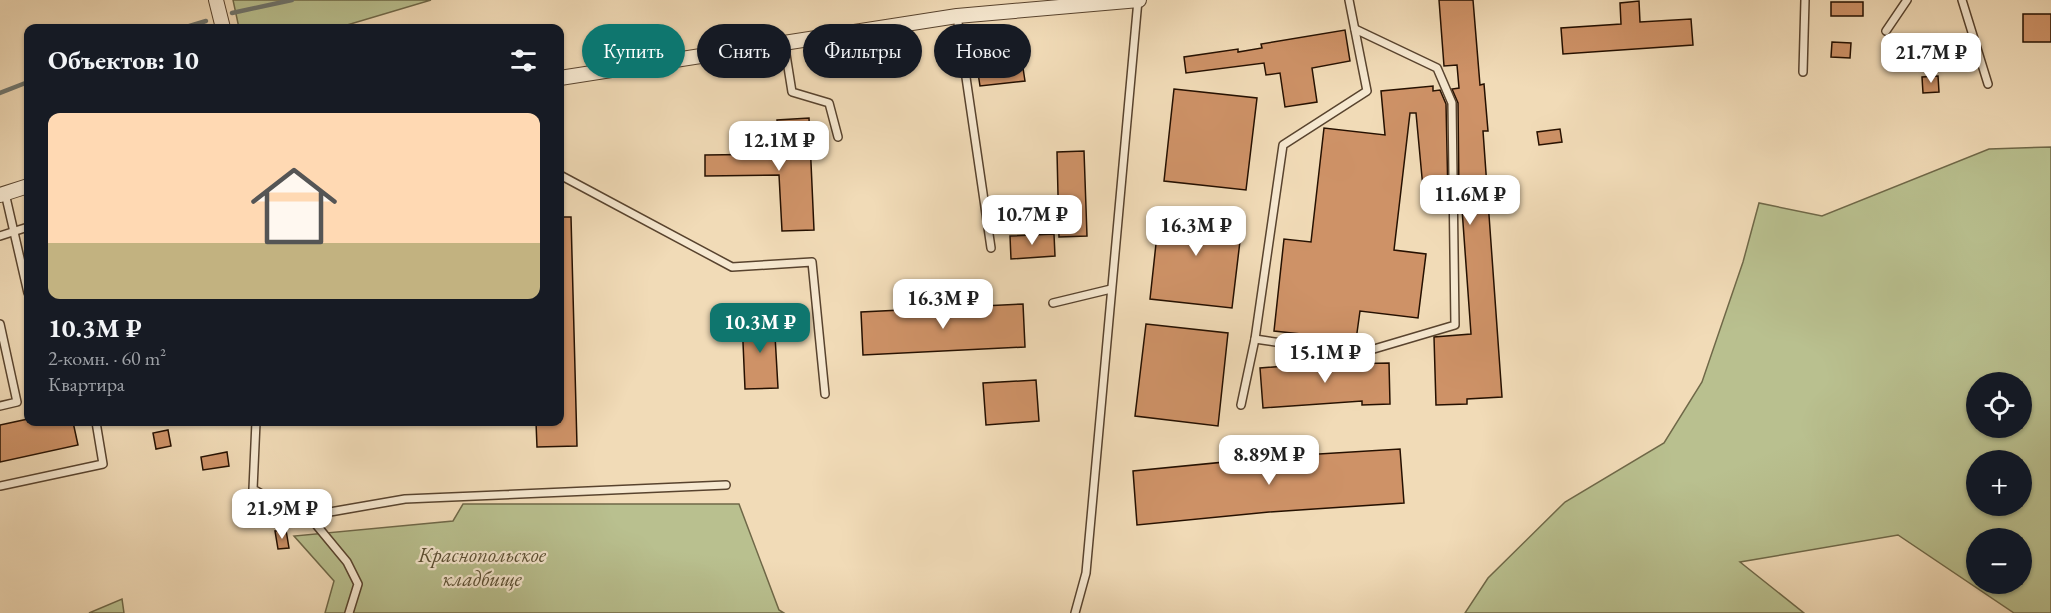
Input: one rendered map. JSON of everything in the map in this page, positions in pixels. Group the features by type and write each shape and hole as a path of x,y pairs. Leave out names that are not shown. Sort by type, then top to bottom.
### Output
{"street":[{"path":"216,0 222,24"},
{"path":"791,41 957,16 1138,0"},
{"path":"564,77 697,56"},
{"path":"3,194 24,187"}],"lane":[{"path":"1075,613 1086,573 1138,0"},
{"path":"1241,405 1255,339 1283,145 1367,91 1349,0"},
{"path":"1803,72 1805,0"},
{"path":"1886,31 1907,0"},
{"path":"1962,0 1988,84"},
{"path":"957,16 991,248"},
{"path":"1255,339 1357,354 1455,325 1452,103 1437,68 1355,29"},
{"path":"790,78 792,92 829,103 838,137"},
{"path":"564,177 732,267 812,262 825,394"},
{"path":"3,194 24,276"},
{"path":"0,236 24,228"},
{"path":"1053,303 1112,289"},
{"path":"0,324 17,402 0,406"},
{"path":"0,486 103,464 97,426"},
{"path":"256,426 253,489 288,509 330,512 405,499 726,485"},
{"path":"304,510 347,562 358,584 349,613"}],"green space":[{"path":"233,0 431,0 350,24 238,24"},
{"path":"2051,147 2051,613 2014,613 1986,594 2032,594 2032,528 1966,528 1966,581 1898,535 1740,562 1804,613 1465,613 1488,578 1565,502 1664,443 1702,382 1743,262 1759,203 1822,216 1989,149"},
{"name":"Краснопольское кладбище","path":"463,504 739,504 779,610 784,613 325,613 334,581 294,536 453,521"},
{"path":"122,599 124,613 89,613"}],"building":[{"path":"1439,0 1473,0 1480,85 1484,84 1488,131 1483,131 1502,397 1467,399 1467,404 1436,405 1434,337 1471,334 1461,195 1459,196 1458,103 1452,89 1459,88 1457,65 1444,66"},
{"path":"1639,1 1640,22 1691,19 1693,45 1563,54 1561,28 1621,24 1620,3"},
{"path":"1831,2 1863,2 1863,16 1831,16"},
{"path":"2023,14 2051,14 2051,42 2023,42"},
{"path":"1345,30 1350,61 1312,68 1317,102 1285,107 1280,73 1266,75 1264,63 1186,73 1184,57 1262,48 1261,44"},
{"path":"1905,40 1906,54 1891,55 1891,41"},
{"path":"1832,42 1851,43 1850,58 1831,57"},
{"path":"1938,76 1939,92 1923,93 1922,77"},
{"path":"979,78 1025,78 1025,81 980,86"},
{"path":"1433,86 1433,91 1440,90 1446,104 1448,197 1424,199 1416,113 1410,113 1394,250 1426,254 1418,318 1360,311 1356,340 1274,331 1284,239 1311,242 1324,128 1385,135 1381,91"},
{"path":"1174,89 1257,98 1246,190 1164,181"},
{"path":"809,118 814,230 782,231 779,175 705,176 705,155 778,154 777,120"},
{"path":"1560,129 1562,142 1539,145 1537,132"},
{"path":"1084,151 1087,236 1059,237 1057,152"},
{"path":"1160,207 1243,216 1232,308 1150,299"},
{"path":"564,217 571,217 577,446 537,447 536,426 564,426"},
{"path":"1054,234 1055,256 1011,259 1010,236"},
{"path":"1023,304 1025,347 863,355 861,312"},
{"path":"774,318 778,388 745,389 742,319"},
{"path":"1146,324 1228,333 1218,426 1135,416"},
{"path":"1340,362 1340,364 1389,363 1390,404 1362,405 1362,401 1263,408 1260,368"},
{"path":"1036,380 1039,421 986,425 983,383"},
{"path":"24,420 24,426 74,426 78,445 0,462 0,425"},
{"path":"168,430 171,446 156,449 153,433"},
{"path":"1400,449 1404,503 1269,512 1137,525 1133,471 1286,456"},
{"path":"227,452 229,466 203,470 201,457"},
{"path":"286,530 289,548 278,549 275,531"}],"waterway":[{"path":"232,13 292,0"},
{"path":"196,24 206,21"},
{"path":"0,93 24,84"}]}
